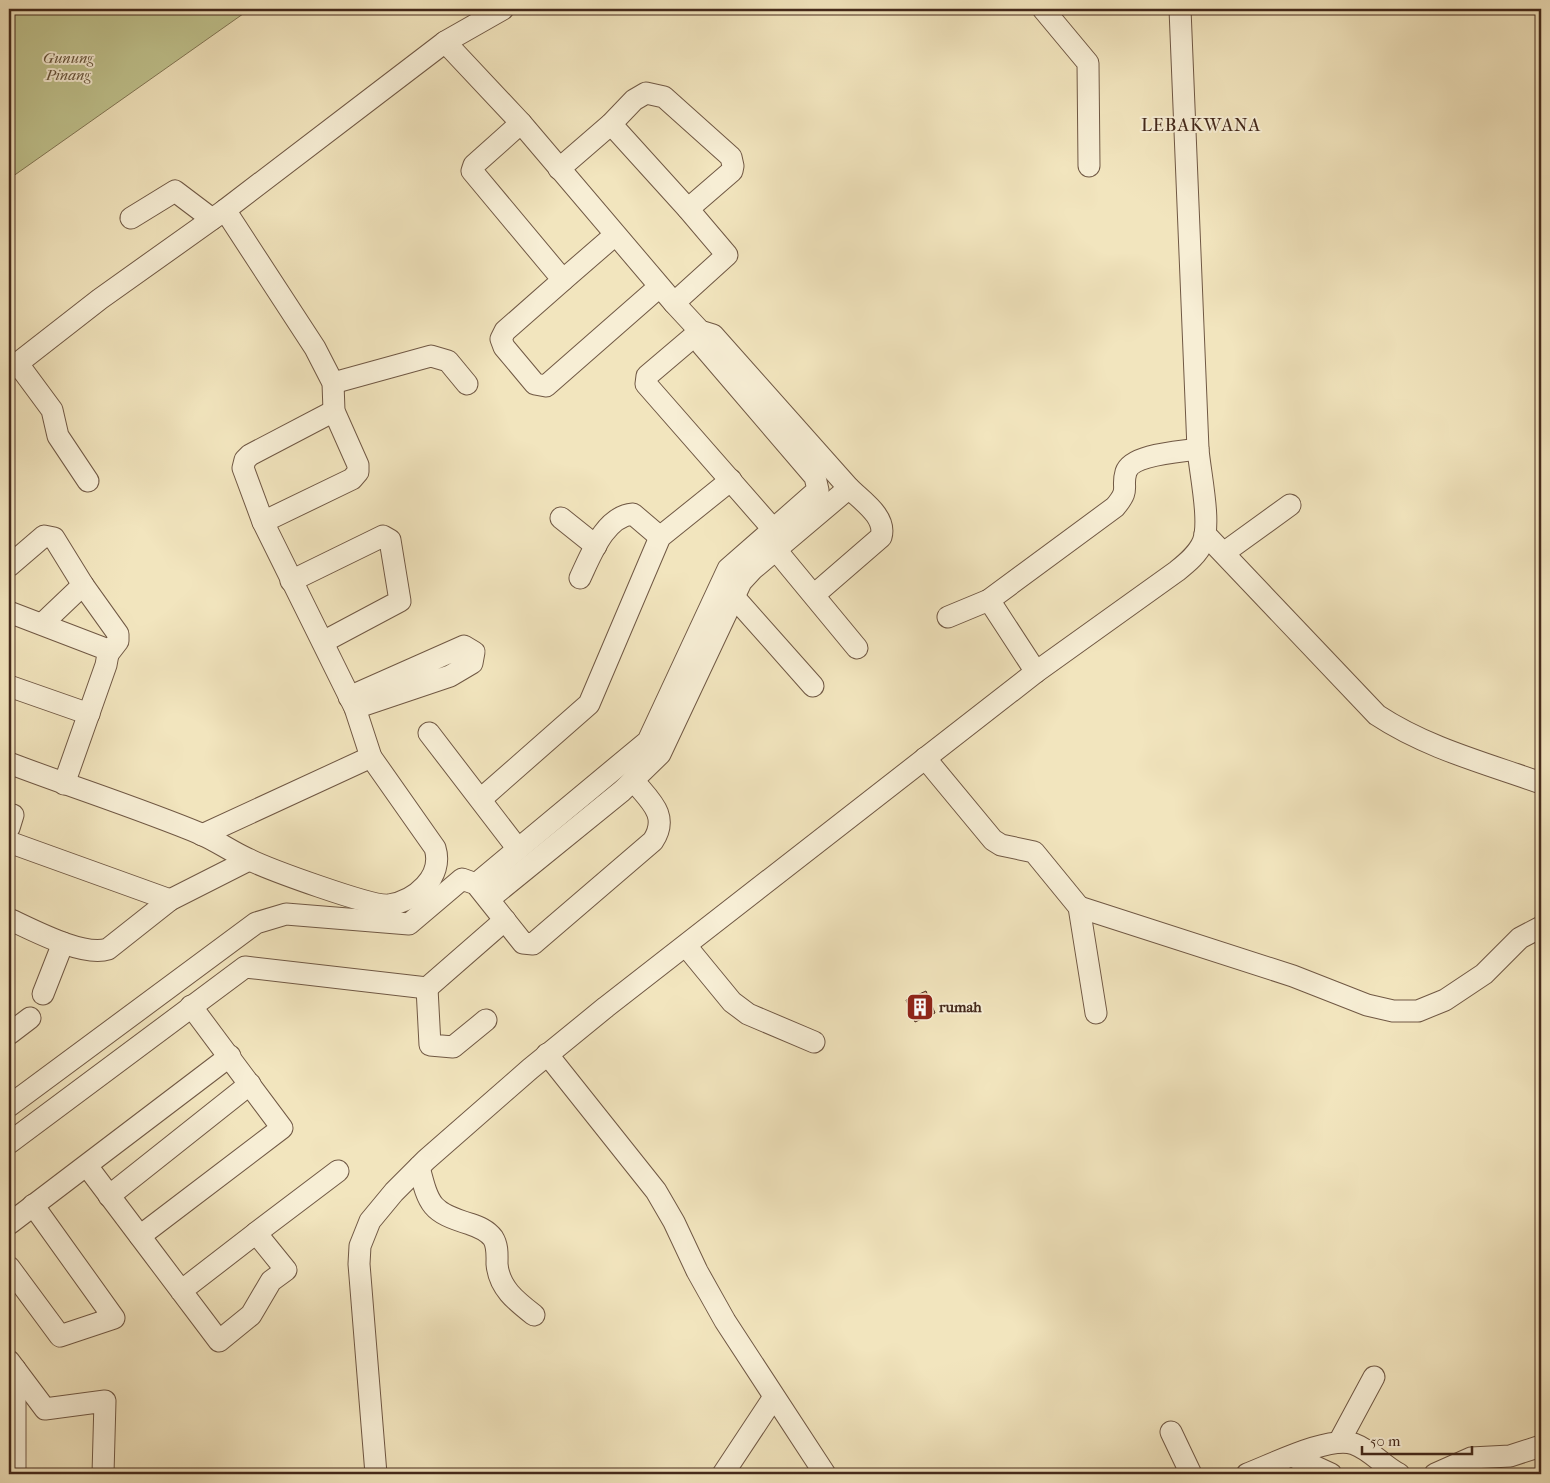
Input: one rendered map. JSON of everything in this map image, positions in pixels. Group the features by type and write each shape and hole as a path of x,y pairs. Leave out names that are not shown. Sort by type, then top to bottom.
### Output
{"street":[{"path":"88,481 58,436 52,410 13,367 100,299 218,214 445,42 503,9"},
{"path":"1043,9 1088,63 1089,166"},
{"path":"376,1474 359,1264 360,1246 370,1220 418,1167 547,1054 1036,672 1177,571 1193,558 1203,544 1205,534 1204,502 1198,450 1180,9"},
{"path":"445,42 521,123 659,287 700,331 713,335 849,488 879,518 883,526 882,537 814,595"},
{"path":"559,169 640,96 658,94 731,157 733,166 729,174 688,209"},
{"path":"521,123 474,165 472,171 563,280"},
{"path":"611,124 727,255 674,303"},
{"path":"131,218 175,191 218,214 293,312 333,383 334,411 358,465 358,472 352,479 263,522"},
{"path":"615,235 502,335 501,339 504,347 538,386 549,384 659,287"},
{"path":"700,331 648,376 646,384 773,529"},
{"path":"482,891 628,785 660,754 741,582 747,563 773,529 815,494 818,481 702,345 700,331"},
{"path":"333,383 431,356 448,361 467,384"},
{"path":"9,763 202,835 249,860 362,901 388,905 410,897 424,887 434,875 437,856 435,848 371,757 352,703 263,522 244,468 244,460 250,455 334,411"},
{"path":"948,617 989,600 1115,507 1124,496 1126,473 1130,465 1138,460 1198,450"},
{"path":"481,799 589,704 660,537 731,480"},
{"path":"482,891 518,849 648,741 728,569 776,550 849,488"},
{"path":"1225,552 1290,505"},
{"path":"580,578 596,546 617,519 624,514 634,514 660,537"},
{"path":"561,518 596,546"},
{"path":"1205,534 1225,552 1377,715 1404,733 1424,742 1541,783"},
{"path":"9,566 44,536 54,538 83,585 118,634 118,641 108,654 106,665 64,784"},
{"path":"291,581 383,536 390,540 400,601 322,642"},
{"path":"776,550 858,648"},
{"path":"42,624 83,585"},
{"path":"734,596 814,686"},
{"path":"989,600 1036,672"},
{"path":"9,612 104,648 108,654"},
{"path":"352,703 420,676"},
{"path":"9,686 89,714"},
{"path":"430,734 518,849"},
{"path":"202,835 371,757"},
{"path":"925,758 993,840 1002,845 1034,852 1079,907 1096,1013"},
{"path":"9,1106 256,923 286,914 410,924 462,879 482,891 523,943 533,944 653,841 660,828 659,813 628,785 609,774"},
{"path":"9,842 170,900"},
{"path":"9,919 64,943 97,951 108,948 170,900 249,860"},
{"path":"1079,907 1293,976 1367,1005 1394,1011 1418,1011 1445,1000 1484,974 1520,938 1541,927"},
{"path":"9,1143 245,967 426,988 505,920"},
{"path":"43,994 64,943"},
{"path":"228,944 245,967"},
{"path":"686,946 732,1002 748,1014 814,1042"},
{"path":"426,988 430,1045 453,1047 486,1020"},
{"path":"140,1236 282,1128 191,1006"},
{"path":"9,1034 30,1018"},
{"path":"547,1054 656,1191 725,1321 825,1474"},
{"path":"9,1224 230,1056"},
{"path":"58,1071 75,1093"},
{"path":"110,1196 250,1084"},
{"path":"87,1166 219,1341 251,1315 271,1281 286,1270 256,1233"},
{"path":"418,1167 426,1194 432,1205 441,1214 484,1230 492,1237 496,1244 501,1280 510,1296 534,1315"},
{"path":"181,1291 338,1170"},
{"path":"9,1266 60,1336 114,1318 33,1205"},
{"path":"11,1367 15,1474"},
{"path":"11,1367 45,1409 105,1401 103,1474"},
{"path":"1339,1442 1374,1377"},
{"path":"723,1474 774,1397"},
{"path":"1172,1432 1191,1474"},
{"path":"1246,1474 1292,1456 1339,1442 1354,1444 1399,1474"},
{"path":"1435,1474 1471,1458 1510,1456 1541,1446"},
{"path":"1292,1456 1331,1474"}],"green space":[{"name":"Gunung Pinang","path":"9,9 250,9 9,179"}],"building":[{"name":"rumah","path":"926,991 935,1013 915,1022 906,1000"}],"place":[{"name":"rumah","path":"920,1007"}],"district":[{"name":"LEBAKWANA","path":"1201,125"}]}
